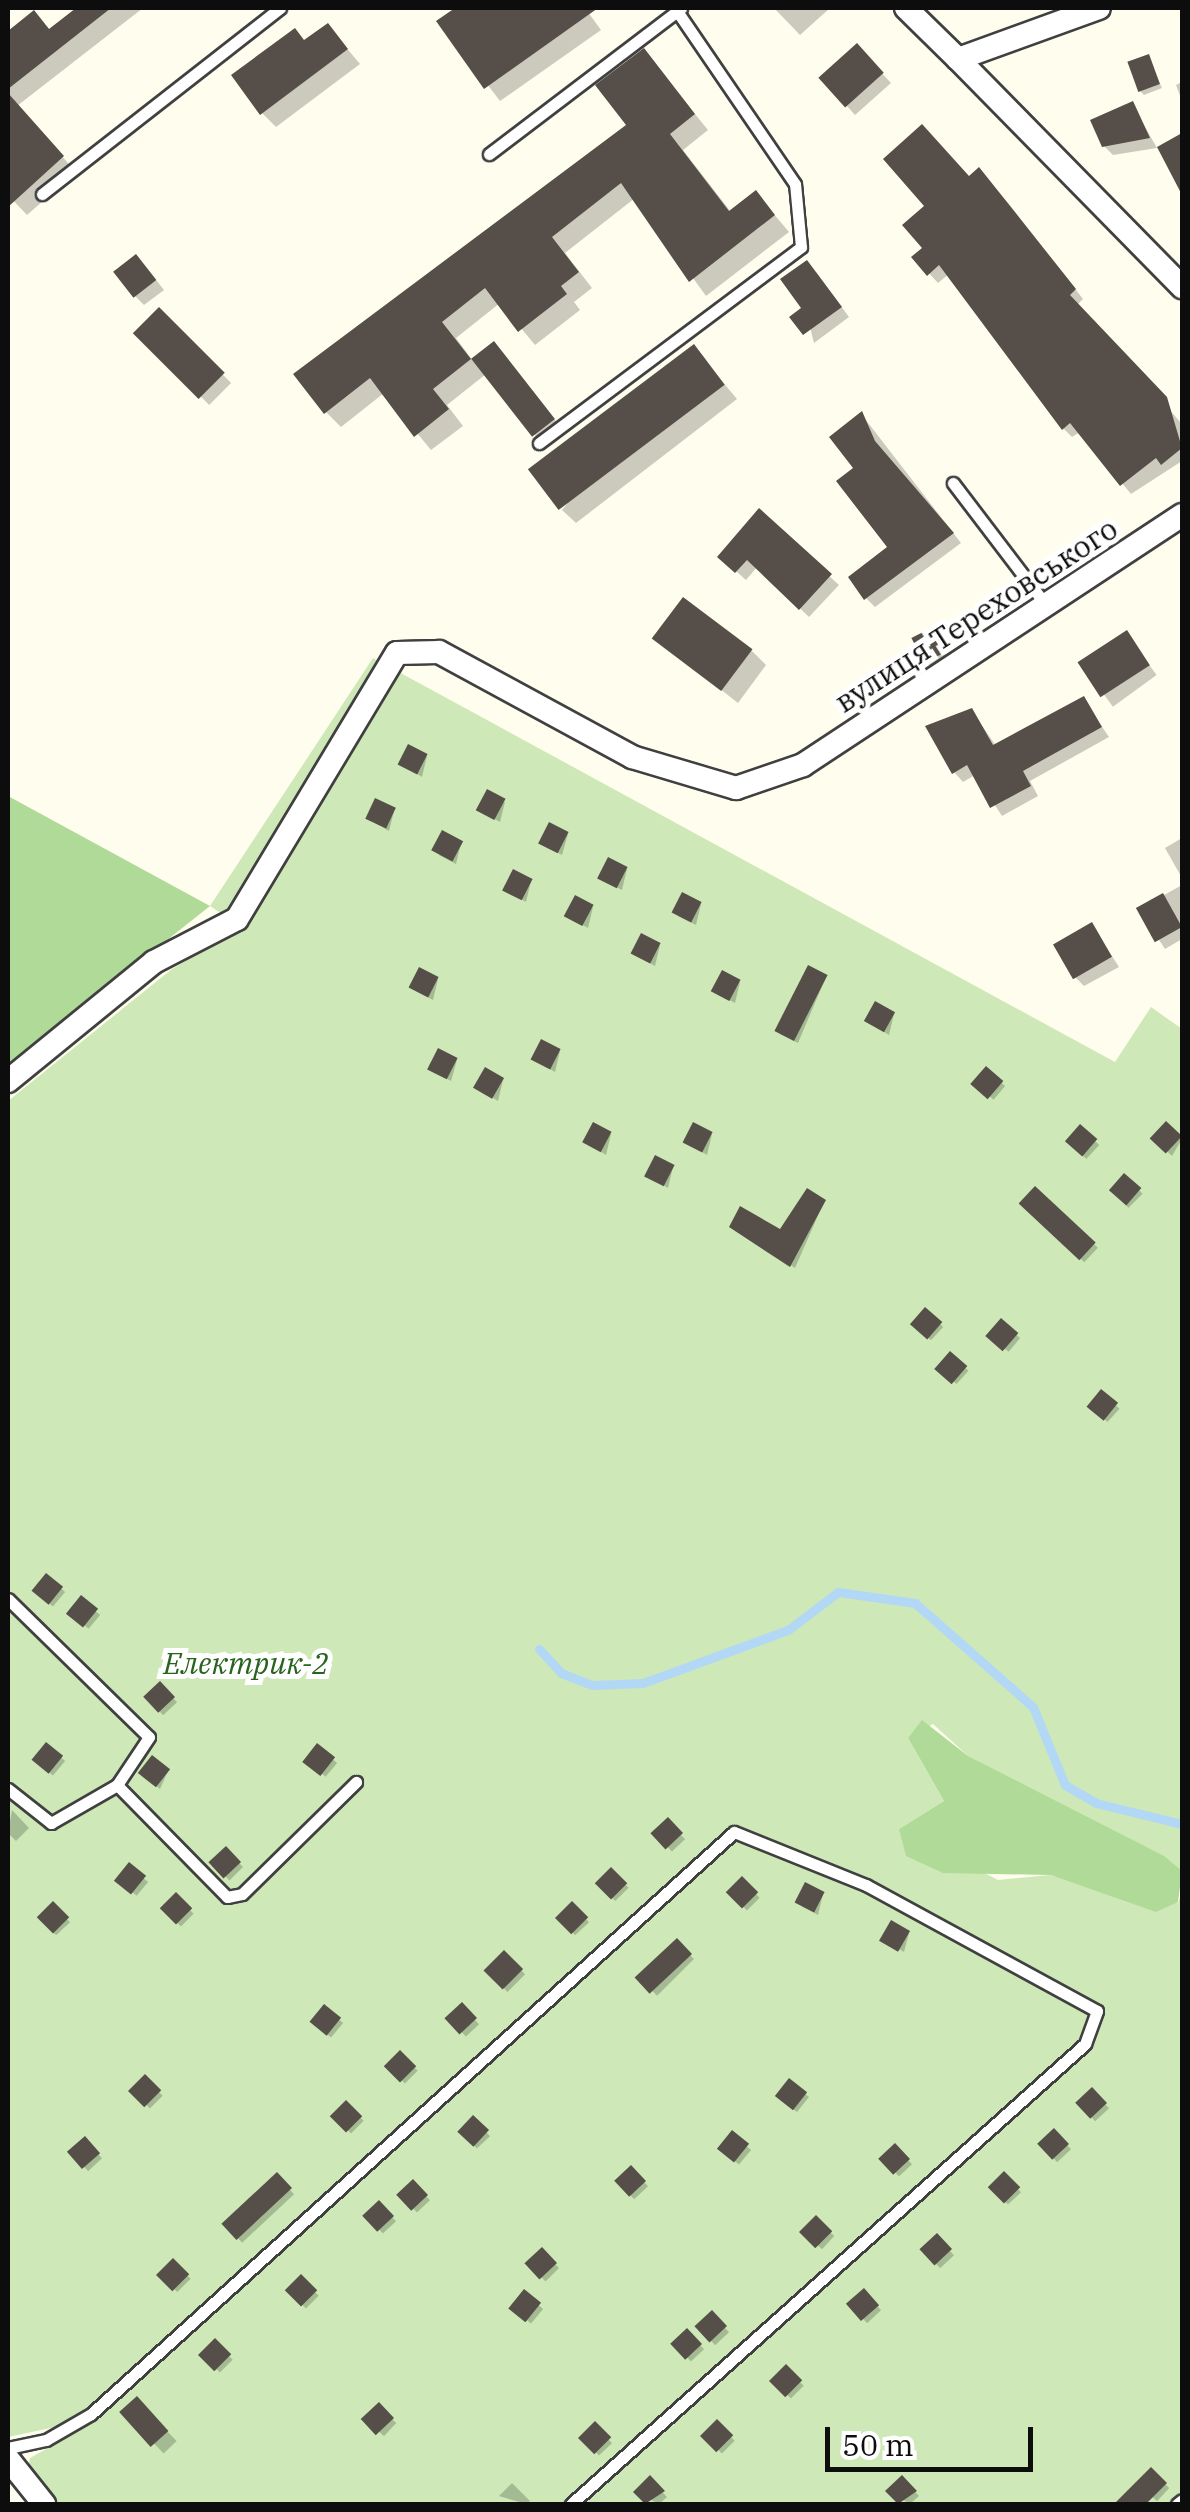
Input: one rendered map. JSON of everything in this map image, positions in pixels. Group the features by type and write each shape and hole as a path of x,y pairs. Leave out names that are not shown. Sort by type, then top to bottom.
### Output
{"street":[{"path":"906,8 1182,288"},
{"path":"958,59 1099,8"},
{"name":"вулиця Тереховського","path":"8,1082 154,962 237,919 381,669 412,646 439,652 679,777 736,788 803,765 1182,515"},
{"path":"8,2459 44,2504"}],"lane":[{"path":"42,194 280,8"},
{"path":"489,154 679,9 796,184 801,247 539,443"},
{"path":"953,483 1046,605"},
{"path":"8,1599 150,1736 117,1785 51,1823 8,1789"},
{"path":"117,1785 227,1897 242,1894 356,1782"},
{"path":"8,2448 46,2440 90,2414 734,1832 866,1885 1097,2011 1086,2044 570,2504"}],"green space":[{"name":"Електрик-2","path":"373,658 1115,1062 1151,1007 1182,1029 1182,1871 968,1756 933,1724 908,1738 944,1801 899,1829 998,1880 1050,1875 1178,1903 1182,1892 1182,2504 52,2504 27,2473 30,2458 73,2434 65,2425 8,2437 8,1101 172,969 243,928 210,906"},
{"path":"8,796 210,906 8,1066"},
{"path":"922,1720 968,1756 1164,1856 1182,1871 1178,1902 1156,1912 1051,1875 943,1873 906,1856 899,1829 944,1801 908,1738"}],"building":[{"path":"76,8 111,8 8,89 8,31 34,10 49,29"},
{"path":"455,8 598,8 484,89 436,21"},
{"path":"328,23 348,49 260,115 231,75 295,28 304,40"},
{"path":"857,43 884,73 845,108 818,78"},
{"path":"644,48 695,114 670,134 729,211 756,190 775,215 689,282 621,183 552,237 579,272 561,286 567,294 518,332 485,288 442,322 471,359 433,389 449,409 414,437 370,378 324,414 293,374 626,125 595,85"},
{"path":"1149,54 1160,84 1138,92 1127,62"},
{"path":"8,93 64,156 8,207"},
{"path":"1133,101 1150,138 1102,147 1090,120"},
{"path":"922,124 969,176 979,167 1076,289 1070,295 1167,397 1182,448 1161,465 1156,458 1120,486 1070,423 1062,430 939,265 927,276 911,257 922,248 902,225 924,206 883,159"},
{"path":"1182,133 1182,195 1157,147"},
{"path":"136,254 156,280 133,298 113,272"},
{"path":"807,260 842,307 803,335 789,317 801,308 780,279"},
{"path":"159,307 225,373 199,399 133,333"},
{"path":"494,341 555,419 532,437 471,359"},
{"path":"694,344 725,385 559,510 528,469"},
{"path":"862,411 875,441 954,533 864,600 848,577 887,547 836,481 853,468 829,437"},
{"path":"759,508 832,574 799,610 747,560 735,573 717,557"},
{"path":"683,597 752,649 721,691 652,639"},
{"path":"931,628 944,653 924,663 911,638"},
{"path":"1127,630 1150,665 1100,697 1078,662"},
{"path":"1084,696 1102,727 1023,771 1031,786 990,808 967,765 952,774 925,726 972,708 993,745"},
{"path":"408,744 428,754 417,774 398,764"},
{"path":"487,789 506,799 494,820 476,810"},
{"path":"375,798 396,808 386,829 365,819"},
{"path":"549,822 569,832 558,853 538,843"},
{"path":"442,830 463,841 452,862 431,850"},
{"path":"608,857 628,867 617,888 597,878"},
{"path":"513,869 533,879 522,900 502,890"},
{"path":"682,892 702,902 691,922 672,912"},
{"path":"1163,893 1182,927 1155,942 1136,908"},
{"path":"575,895 594,905 582,926 564,916"},
{"path":"1092,922 1112,957 1073,979 1053,944"},
{"path":"641,933 661,943 650,963 631,953"},
{"path":"808,965 828,975 794,1041 774,1031"},
{"path":"419,967 439,977 428,997 409,987"},
{"path":"722,970 741,980 729,1001 711,991"},
{"path":"875,1001 895,1012 884,1032 864,1021"},
{"path":"541,1039 561,1049 550,1069 531,1059"},
{"path":"438,1048 458,1058 447,1079 427,1069"},
{"path":"986,1066 1003,1081 988,1099 970,1084"},
{"path":"485,1067 504,1078 492,1099 473,1088"},
{"path":"1166,1121 1182,1136 1166,1154 1150,1139"},
{"path":"593,1122 612,1132 601,1152 582,1142"},
{"path":"693,1122 713,1132 702,1152 683,1142"},
{"path":"1080,1124 1097,1139 1082,1156 1065,1141"},
{"path":"655,1155 675,1165 664,1186 644,1176"},
{"path":"1124,1173 1141,1188 1126,1205 1109,1190"},
{"path":"1035,1186 1096,1243 1079,1260 1019,1204"},
{"path":"807,1188 826,1200 790,1267 729,1227 740,1206 780,1229"},
{"path":"925,1307 942,1322 927,1339 910,1324"},
{"path":"1001,1318 1018,1333 1003,1351 985,1336"},
{"path":"950,1351 967,1366 952,1384 934,1369"},
{"path":"1101,1389 1118,1403 1104,1421 1087,1407"},
{"path":"46,1573 63,1587 49,1605 32,1591"},
{"path":"81,1595 98,1609 83,1627 66,1614"},
{"path":"160,1681 175,1697 158,1713 143,1697"},
{"path":"46,1742 63,1756 49,1774 32,1760"},
{"path":"317,1743 335,1757 320,1776 302,1762"},
{"path":"152,1755 170,1769 156,1787 138,1773"},
{"path":"668,1817 683,1833 665,1849 650,1833"},
{"path":"226,1846 241,1862 223,1878 208,1862"},
{"path":"129,1862 146,1876 131,1894 114,1881"},
{"path":"611,1867 627,1883 611,1900 595,1883"},
{"path":"742,1876 758,1892 742,1909 726,1892"},
{"path":"805,1882 825,1892 814,1912 795,1902"},
{"path":"176,1892 192,1908 176,1925 160,1908"},
{"path":"53,1901 69,1917 53,1934 37,1917"},
{"path":"572,1901 588,1917 571,1934 555,1918"},
{"path":"891,1920 910,1931 898,1952 879,1941"},
{"path":"677,1938 692,1954 650,1994 635,1978"},
{"path":"504,1950 523,1969 503,1990 483,1971"},
{"path":"462,2002 477,2018 459,2034 444,2018"},
{"path":"324,2004 341,2018 327,2036 310,2022"},
{"path":"400,2050 416,2066 400,2083 384,2066"},
{"path":"145,2074 161,2090 144,2107 128,2091"},
{"path":"789,2078 807,2092 793,2110 775,2096"},
{"path":"1092,2087 1107,2103 1090,2119 1075,2103"},
{"path":"346,2100 362,2116 346,2133 330,2116"},
{"path":"473,2115 489,2130 473,2147 457,2132"},
{"path":"1054,2128 1069,2144 1052,2160 1037,2144"},
{"path":"732,2130 749,2144 734,2162 717,2149"},
{"path":"85,2136 100,2153 82,2169 67,2152"},
{"path":"895,2143 910,2159 893,2175 878,2159"},
{"path":"631,2165 646,2181 629,2197 614,2181"},
{"path":"1004,2171 1020,2187 1004,2204 988,2187"},
{"path":"277,2172 292,2188 236,2240 221,2224"},
{"path":"413,2179 428,2195 411,2211 396,2195"},
{"path":"379,2200 394,2216 377,2232 362,2216"},
{"path":"816,2215 832,2231 815,2248 799,2232"},
{"path":"937,2233 952,2249 934,2265 919,2249"},
{"path":"542,2247 557,2263 539,2279 524,2263"},
{"path":"173,2258 189,2274 172,2291 156,2275"},
{"path":"301,2274 317,2290 301,2307 285,2290"},
{"path":"864,2288 879,2305 861,2321 846,2304"},
{"path":"524,2289 541,2303 525,2322 508,2308"},
{"path":"712,2310 727,2326 709,2342 694,2326"},
{"path":"687,2328 702,2344 685,2360 670,2344"},
{"path":"215,2338 231,2354 214,2371 198,2355"},
{"path":"786,2364 802,2380 785,2397 769,2381"},
{"path":"137,2396 168,2431 151,2447 119,2412"},
{"path":"379,2402 394,2418 376,2435 361,2419"},
{"path":"717,2419 733,2435 716,2452 700,2436"},
{"path":"595,2421 611,2437 594,2454 578,2438"},
{"path":"1151,2467 1167,2483 1146,2504 1114,2504"},
{"path":"650,2475 665,2491 645,2504 633,2492"},
{"path":"902,2475 917,2491 898,2504 885,2491"}],"waterway":[{"path":"539,1649 561,1673 593,1685 643,1683 788,1630 838,1592 915,1603 1033,1707 1065,1785 1096,1803 1182,1824"}]}
